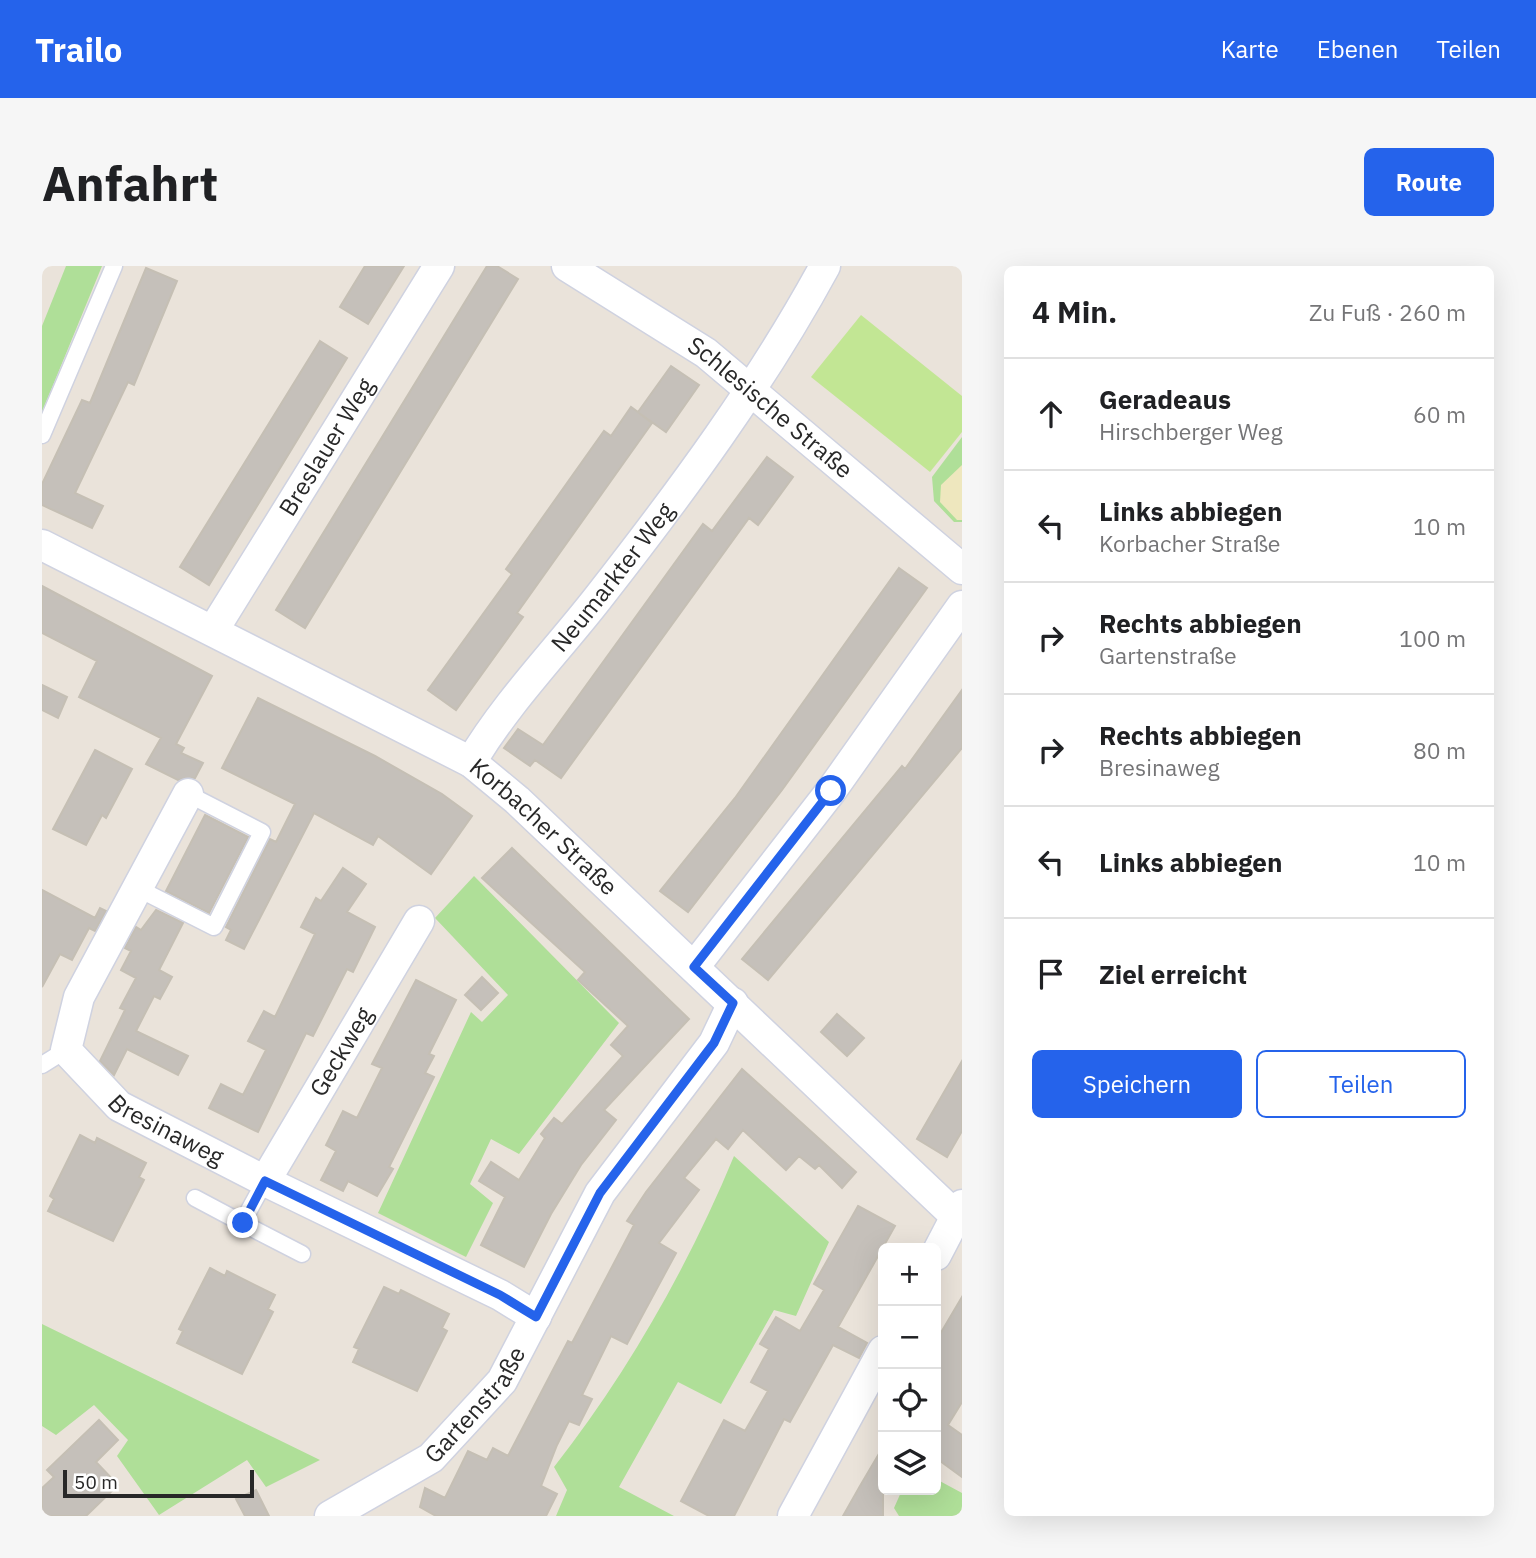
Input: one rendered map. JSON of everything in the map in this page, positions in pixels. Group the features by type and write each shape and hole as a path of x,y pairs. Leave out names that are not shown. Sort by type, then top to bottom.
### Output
{"street":[{"name":"Breslauer Weg","path":"214,629 439,266"},
{"name":"Schlesische Straße","path":"567,266 706,353 962,569"},
{"name":"Neumarkter Weg","path":"471,762 491,729 598,598 751,391 785,341 825,266"},
{"name":"Korbacher Straße","path":"42,545 214,629 471,762 517,800 960,1215"},
{"path":"694,967 831,791 962,606"},
{"name":"Bresinaweg","path":"188,794 79,997 54,1058 119,1106 265,1181 500,1295 536,1317"},
{"name":"Geckweg","path":"265,1181 419,921"},
{"name":"Gartenstraße","path":"330,1516 430,1458 502,1381 600,1193 714,1043 733,1003"},
{"path":"941,1247 960,1215"},
{"path":"793,1516 878,1360"}],"lane":[{"path":"42,435 114,266"},
{"path":"139,889 214,928 262,832 188,794"},
{"path":"243,1223 265,1181"},
{"path":"195,1198 302,1254"}],"green space":[{"path":"66,266 102,266 42,412 42,326"},
{"path":"861,315 962,396 962,432 930,472 811,377"},
{"path":"962,437 962,522 954,522 934,501 932,477"},
{"path":"474,876 619,1023 519,1154 491,1139 470,1184 493,1203 466,1257 378,1213 471,1012 482,1022 508,995 435,918"},
{"path":"734,1156 829,1242 796,1316 774,1310 721,1404 678,1382 619,1487 674,1516 556,1516 567,1490 554,1467 607,1394 654,1318 697,1238"},
{"path":"42,1324 320,1460 266,1487 247,1460 159,1515 117,1456 128,1440 94,1405 56,1435 42,1426"},
{"path":"941,1482 962,1493 962,1516 899,1516 894,1508 900,1495 941,1495"}],"sand":[{"path":"962,465 962,520 957,520 940,502 941,485"}],"building":[{"path":"365,266 404,266 368,324 340,307"},
{"path":"487,266 497,266 518,279 305,628 276,610"},
{"path":"146,268 177,281 134,385 128,382 75,493 103,506 92,528 42,505 42,484 82,400 90,403"},
{"path":"320,341 347,358 209,585 180,567"},
{"path":"671,366 699,385 666,432 639,413 652,423 517,613 523,617 456,710 428,690 512,574 506,569 604,431 611,436 631,407 638,412"},
{"path":"767,457 793,477 758,525 749,518 561,778 535,760 530,766 504,748 518,729 543,745 703,524 712,531"},
{"path":"899,568 927,588 782,790 688,912 660,891 735,798"},
{"path":"42,586 212,676 176,744 184,748 181,753 203,763 195,778 178,780 146,764 161,738 79,697 97,661 42,633"},
{"path":"42,685 67,697 58,718 42,710"},
{"path":"962,690 962,748 768,980 742,959 902,766 905,769"},
{"path":"258,698 375,756 442,794 472,816 431,874 378,836 373,845 314,813 244,949 226,940 231,930 226,927 270,839 276,842 295,804 222,768"},
{"path":"95,750 132,769 106,818 102,815 86,845 53,829"},
{"path":"205,815 248,837 209,913 166,891"},
{"path":"512,848 689,1019 604,1110 616,1120 581,1165 551,1214 524,1267 481,1245 505,1197 479,1181 491,1162 519,1180 545,1138 541,1134 554,1118 562,1124 623,1056 611,1045 628,1026 578,980 585,972 482,878"},
{"path":"343,868 366,884 347,912 375,927 353,972 347,969 313,1036 306,1033 258,1132 209,1108 221,1084 243,1095 266,1050 248,1041 264,1011 275,1017 315,934 301,927 316,898 321,901"},
{"path":"42,890 95,918 100,908 106,911 95,931 89,928 72,960 60,954 42,987"},
{"path":"156,910 183,923 159,970 172,977 160,999 154,996 136,1031 188,1056 178,1075 127,1049 114,1075 100,1061 125,1010 120,1008 136,978 121,970 131,951 125,948 136,927 141,930"},
{"path":"482,977 498,993 481,1010 465,995"},
{"path":"416,980 456,1000 429,1054 434,1056 425,1073 434,1077 389,1167 393,1169 377,1196 348,1181 343,1191 321,1180 336,1151 326,1145 343,1111 357,1118 382,1068 372,1064"},
{"path":"837,1014 864,1038 847,1056 821,1032"},
{"path":"962,1061 962,1131 947,1157 917,1139"},
{"path":"742,1069 856,1172 842,1188 819,1165 815,1169 799,1156 786,1170 743,1130 728,1149 716,1139 684,1178 699,1190 659,1243 676,1253 627,1344 611,1336 582,1395 592,1399 579,1425 569,1421 557,1445 541,1486 557,1494 546,1516 436,1516 420,1507 425,1488 445,1498 468,1451 487,1460 493,1448 508,1456 568,1341 572,1343 634,1225 627,1221 646,1192"},
{"path":"80,1135 95,1143 97,1138 146,1163 139,1177 144,1180 113,1241 48,1211 54,1199 50,1196"},
{"path":"858,1206 895,1226 885,1243 878,1243 878,1256 838,1327 867,1343 859,1358 833,1345 790,1422 784,1419 734,1516 709,1516 681,1501 724,1420 745,1431 768,1391 751,1382 769,1349 760,1344 776,1317 800,1331 824,1290 814,1284"},
{"path":"210,1268 225,1276 227,1271 275,1295 268,1309 273,1312 242,1374 177,1343 183,1331 179,1329"},
{"path":"384,1287 399,1294 401,1290 449,1314 442,1328 447,1331 417,1391 353,1362 359,1349 354,1347"},
{"path":"962,1297 962,1402 948,1425 962,1435 962,1477 941,1462 941,1333"},
{"path":"99,1420 118,1440 96,1462 118,1485 86,1516 42,1516 42,1488 54,1477 47,1470"},
{"path":"878,1455 878,1495 883,1495 883,1516 843,1516"},
{"path":"256,1490 269,1516 245,1516 236,1499"}],"route":[{"path":"243,1223 265,1181 500,1295 536,1317 600,1193 714,1043 733,1003 694,967 831,791"}]}
